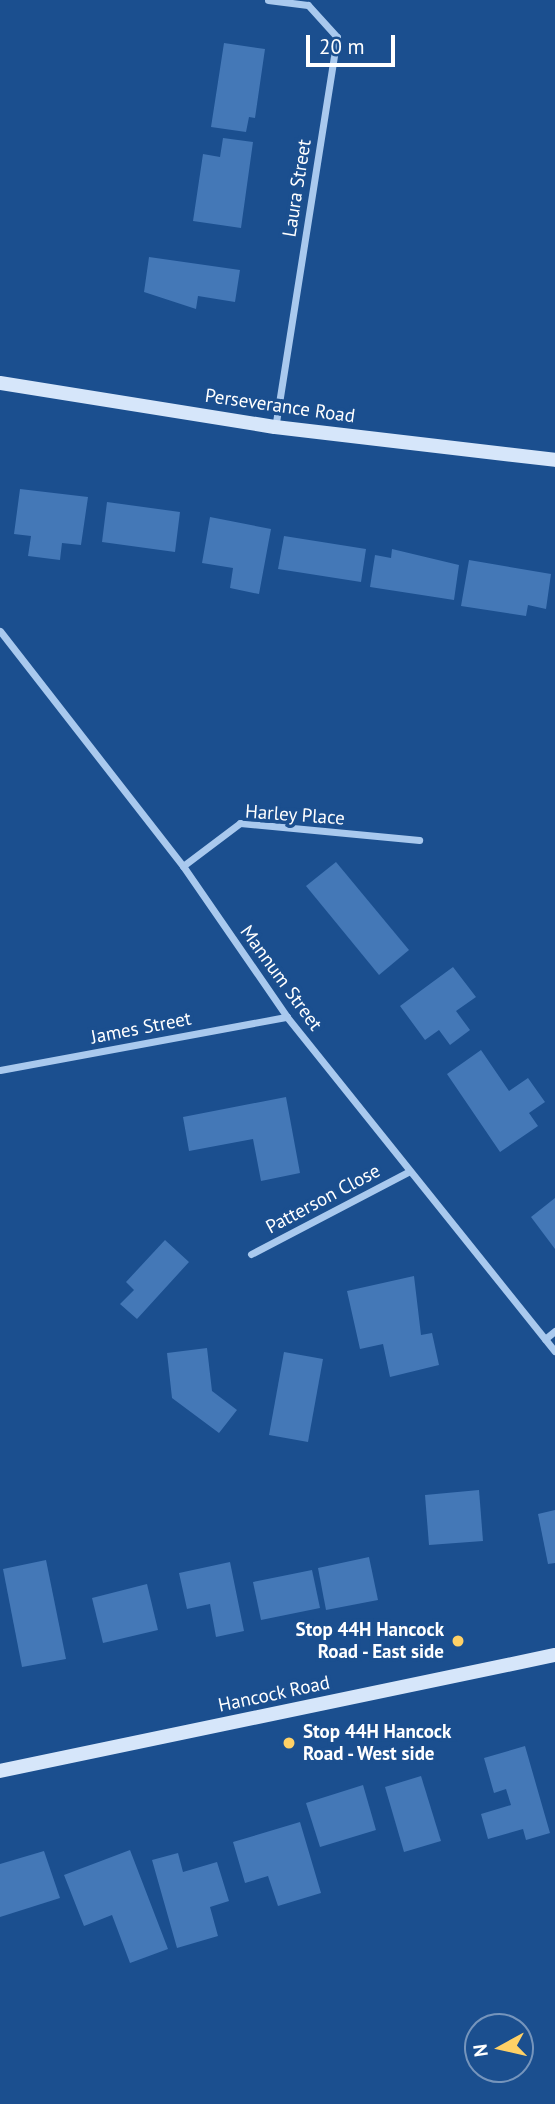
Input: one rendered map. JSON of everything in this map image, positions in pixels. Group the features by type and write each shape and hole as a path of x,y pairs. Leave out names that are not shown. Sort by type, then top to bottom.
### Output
{"main road":[{"name":"Perseverance Road","path":"0,383 275,427 555,460"},
{"name":"Hancock Road","path":"0,1771 555,1655"}],"street":[{"name":"Laura Street","path":"268,0 308,5 337,37 275,427"},
{"name":"Mannum Street","path":"0,631 183,866 287,1017 555,1352"},
{"name":"Harley Place","path":"183,866 240,823 419,840"},
{"name":"James Street","path":"0,1070 287,1017"},
{"name":"Patterson Close","path":"251,1254 410,1171"},
{"path":"545,1339 555,1331"}],"building":[{"path":"224,43 265,49 255,118 249,117 246,132 211,127"},
{"path":"223,138 253,142 241,228 193,221 203,154 220,157"},
{"path":"149,257 240,270 235,302 198,296 196,309 144,292"},
{"path":"20,489 88,497 81,545 62,543 60,560 28,556 31,536 14,534"},
{"path":"107,502 180,512 175,552 102,542"},
{"path":"210,517 271,529 259,594 230,588 233,568 202,563"},
{"path":"284,536 366,549 361,582 278,569"},
{"path":"392,549 459,565 454,600 370,587 375,555 391,558"},
{"path":"469,560 551,574 546,609 528,605 526,616 461,606"},
{"path":"336,862 409,950 379,975 306,886"},
{"path":"453,967 476,997 456,1011 470,1030 450,1045 439,1030 425,1040 400,1006"},
{"path":"481,1050 509,1091 528,1078 545,1102 529,1113 538,1126 500,1152 447,1074"},
{"path":"286,1097 300,1173 261,1181 253,1139 189,1151 183,1117"},
{"path":"555,1198 555,1249 531,1217"},
{"path":"165,1240 189,1262 137,1319 120,1304 134,1290 126,1282"},
{"path":"414,1276 421,1335 432,1333 439,1365 390,1377 383,1344 360,1349 347,1291"},
{"path":"207,1348 212,1391 237,1410 219,1433 172,1398 167,1353"},
{"path":"284,1352 323,1359 308,1442 269,1435"},
{"path":"479,1490 483,1541 429,1545 425,1495"},
{"path":"555,1510 555,1563 548,1564 538,1514"},
{"path":"369,1557 378,1600 326,1610 318,1568"},
{"path":"46,1560 66,1659 22,1667 3,1569"},
{"path":"230,1562 244,1631 216,1637 210,1604 187,1609 179,1573"},
{"path":"312,1570 320,1608 261,1620 253,1582"},
{"path":"147,1584 158,1630 103,1643 92,1598"},
{"path":"525,1746 550,1833 526,1840 523,1829 488,1839 481,1814 511,1805 506,1789 494,1793 484,1758"},
{"path":"421,1776 441,1841 404,1852 385,1787"},
{"path":"363,1785 376,1830 320,1847 306,1803"},
{"path":"300,1822 321,1893 278,1906 268,1876 245,1883 233,1842"},
{"path":"130,1850 168,1949 130,1963 112,1915 84,1926 64,1875"},
{"path":"44,1851 60,1898 0,1917 0,1864"},
{"path":"178,1853 183,1872 217,1862 229,1901 210,1907 218,1936 177,1948 152,1860"}],"place":[{"name":"Stop 44H Hancock Road - East side","path":"458,1641"},
{"name":"Stop 44H Hancock Road - West side","path":"289,1743"}]}
